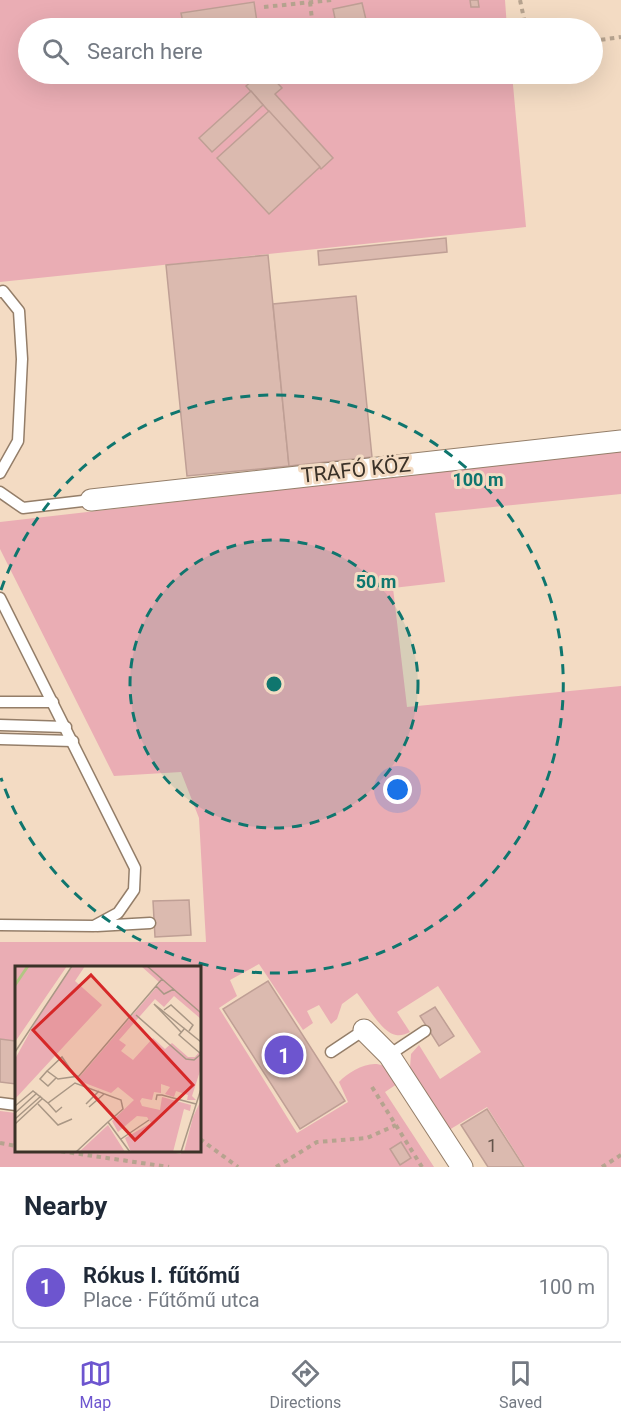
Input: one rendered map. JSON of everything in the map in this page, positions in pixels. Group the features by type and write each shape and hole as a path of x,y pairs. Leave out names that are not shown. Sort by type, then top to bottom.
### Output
{"street":[{"name":"TRAFÓ KÖZ","path":"91,500 621,441"},
{"path":"364,1030 389,1055 462,1167"}],"lane":[{"path":"0,292 3,291 19,310 22,359 18,441 0,473"},
{"path":"0,492 23,508 91,500"},
{"path":"1,600 135,868 134,890 118,913 94,926"},
{"path":"0,702 53,702"},
{"path":"0,725 66,727"},
{"path":"0,739 73,741"},
{"path":"0,925 150,924"},
{"path":"331,1052 364,1030"},
{"path":"389,1055 425,1031"},
{"path":"0,1103 15,1105"}],"path":[{"path":"264,7 332,0"},
{"path":"520,0 524,18"},
{"path":"310,2 312,18"},
{"path":"603,39 621,37"},
{"path":"372,1087 422,1167"},
{"path":"276,1167 317,1142 367,1138 396,1125"},
{"path":"201,1140 238,1167"},
{"path":"0,1143 15,1146"},
{"path":"66,1152 169,1167"},
{"path":"602,1167 621,1155"}],"shaded area":[{"path":"0,0 505,0 506,18 18,18 18,84 513,84 526,227 0,282"},
{"path":"621,451 621,494 435,513 445,582 393,588 407,707 621,686 621,1167 525,1167 487,1107 449,1130 410,1068 411,1054 419,1045 440,1079 481,1052 438,986 397,1012 410,1032 405,1034 396,1035 385,1029 357,993 342,1004 337,1019 331,1024 319,1005 307,1011 313,1023 303,1030 259,964 230,980 237,996 219,1008 297,1133 348,1102 339,1082 344,1077 364,1066 378,1064 385,1066 393,1075 397,1084 385,1092 434,1167 0,1167 0,1111 15,1113 15,1152 170,1152 181,1154 182,1152 201,1152 201,966 15,966 15,1042 0,1039 0,942 206,942 199,818 181,772 114,776 0,549 0,522"}],"building":[{"path":"470,0 478,0 479,7 471,7"},
{"path":"254,2 256,18 182,18 181,13"},
{"path":"362,3 366,18 335,18 333,9"},
{"path":"248,84 278,84 282,88 275,94 333,158 321,169 246,86"},
{"path":"251,91 263,105 212,152 199,138"},
{"path":"269,111 320,167 269,214 217,158"},
{"path":"446,238 447,252 319,265 318,251"},
{"path":"268,255 289,466 187,476 166,265"},
{"path":"356,296 372,457 289,466 273,304"},
{"path":"189,900 191,935 155,937 153,901"},
{"path":"268,981 345,1101 300,1129 223,1009"},
{"path":"435,1007 454,1036 439,1046 420,1016"},
{"path":"0,1039 15,1041 15,1084 0,1082"},
{"path":"487,1109 524,1167 488,1167 461,1125"},
{"path":"401,1142 411,1158 400,1165 390,1149"}],"place":[{"name":"Rókus I. fűtőmű","path":"284,1055"}]}
